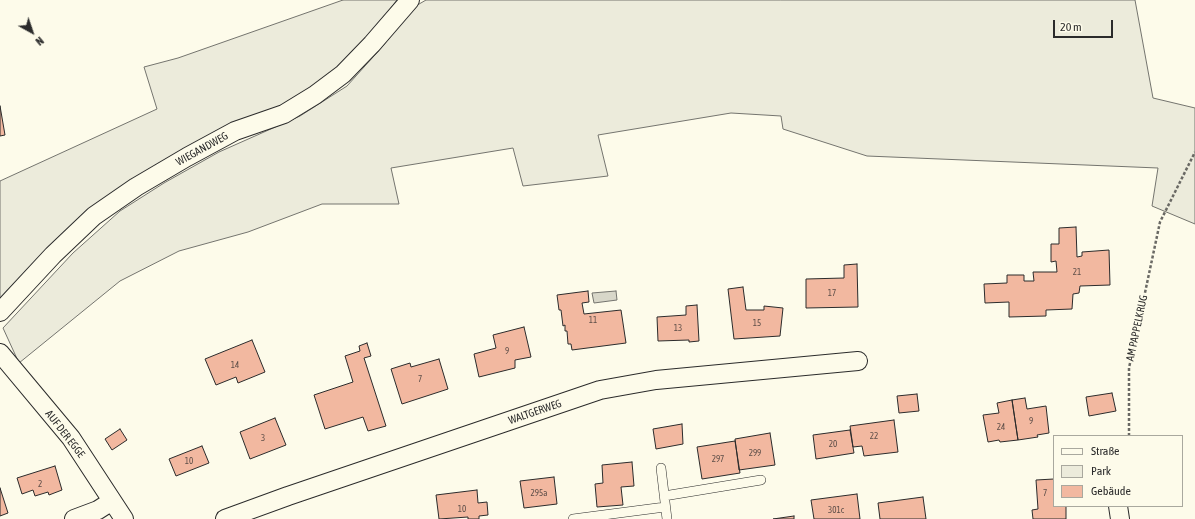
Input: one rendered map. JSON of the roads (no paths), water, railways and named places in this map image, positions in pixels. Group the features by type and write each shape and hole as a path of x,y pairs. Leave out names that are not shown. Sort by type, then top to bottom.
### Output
{"street":[{"name":"WIEGANDWEG","path":"0,312 53,255 94,216 187,157 235,131 284,114 315,96 343,74 372,44 410,0"},
{"name":"AUF DER EGGE","path":"0,353 71,438 124,519"},
{"name":"WALTGERWEG","path":"225,519 600,390 656,380 858,361"},
{"path":"74,519 98,510 112,500"},
{"path":"1118,507 1120,519"}],"lane":[{"path":"661,468 667,519"},
{"path":"664,496 761,480"},
{"path":"573,519 665,507"}]}
